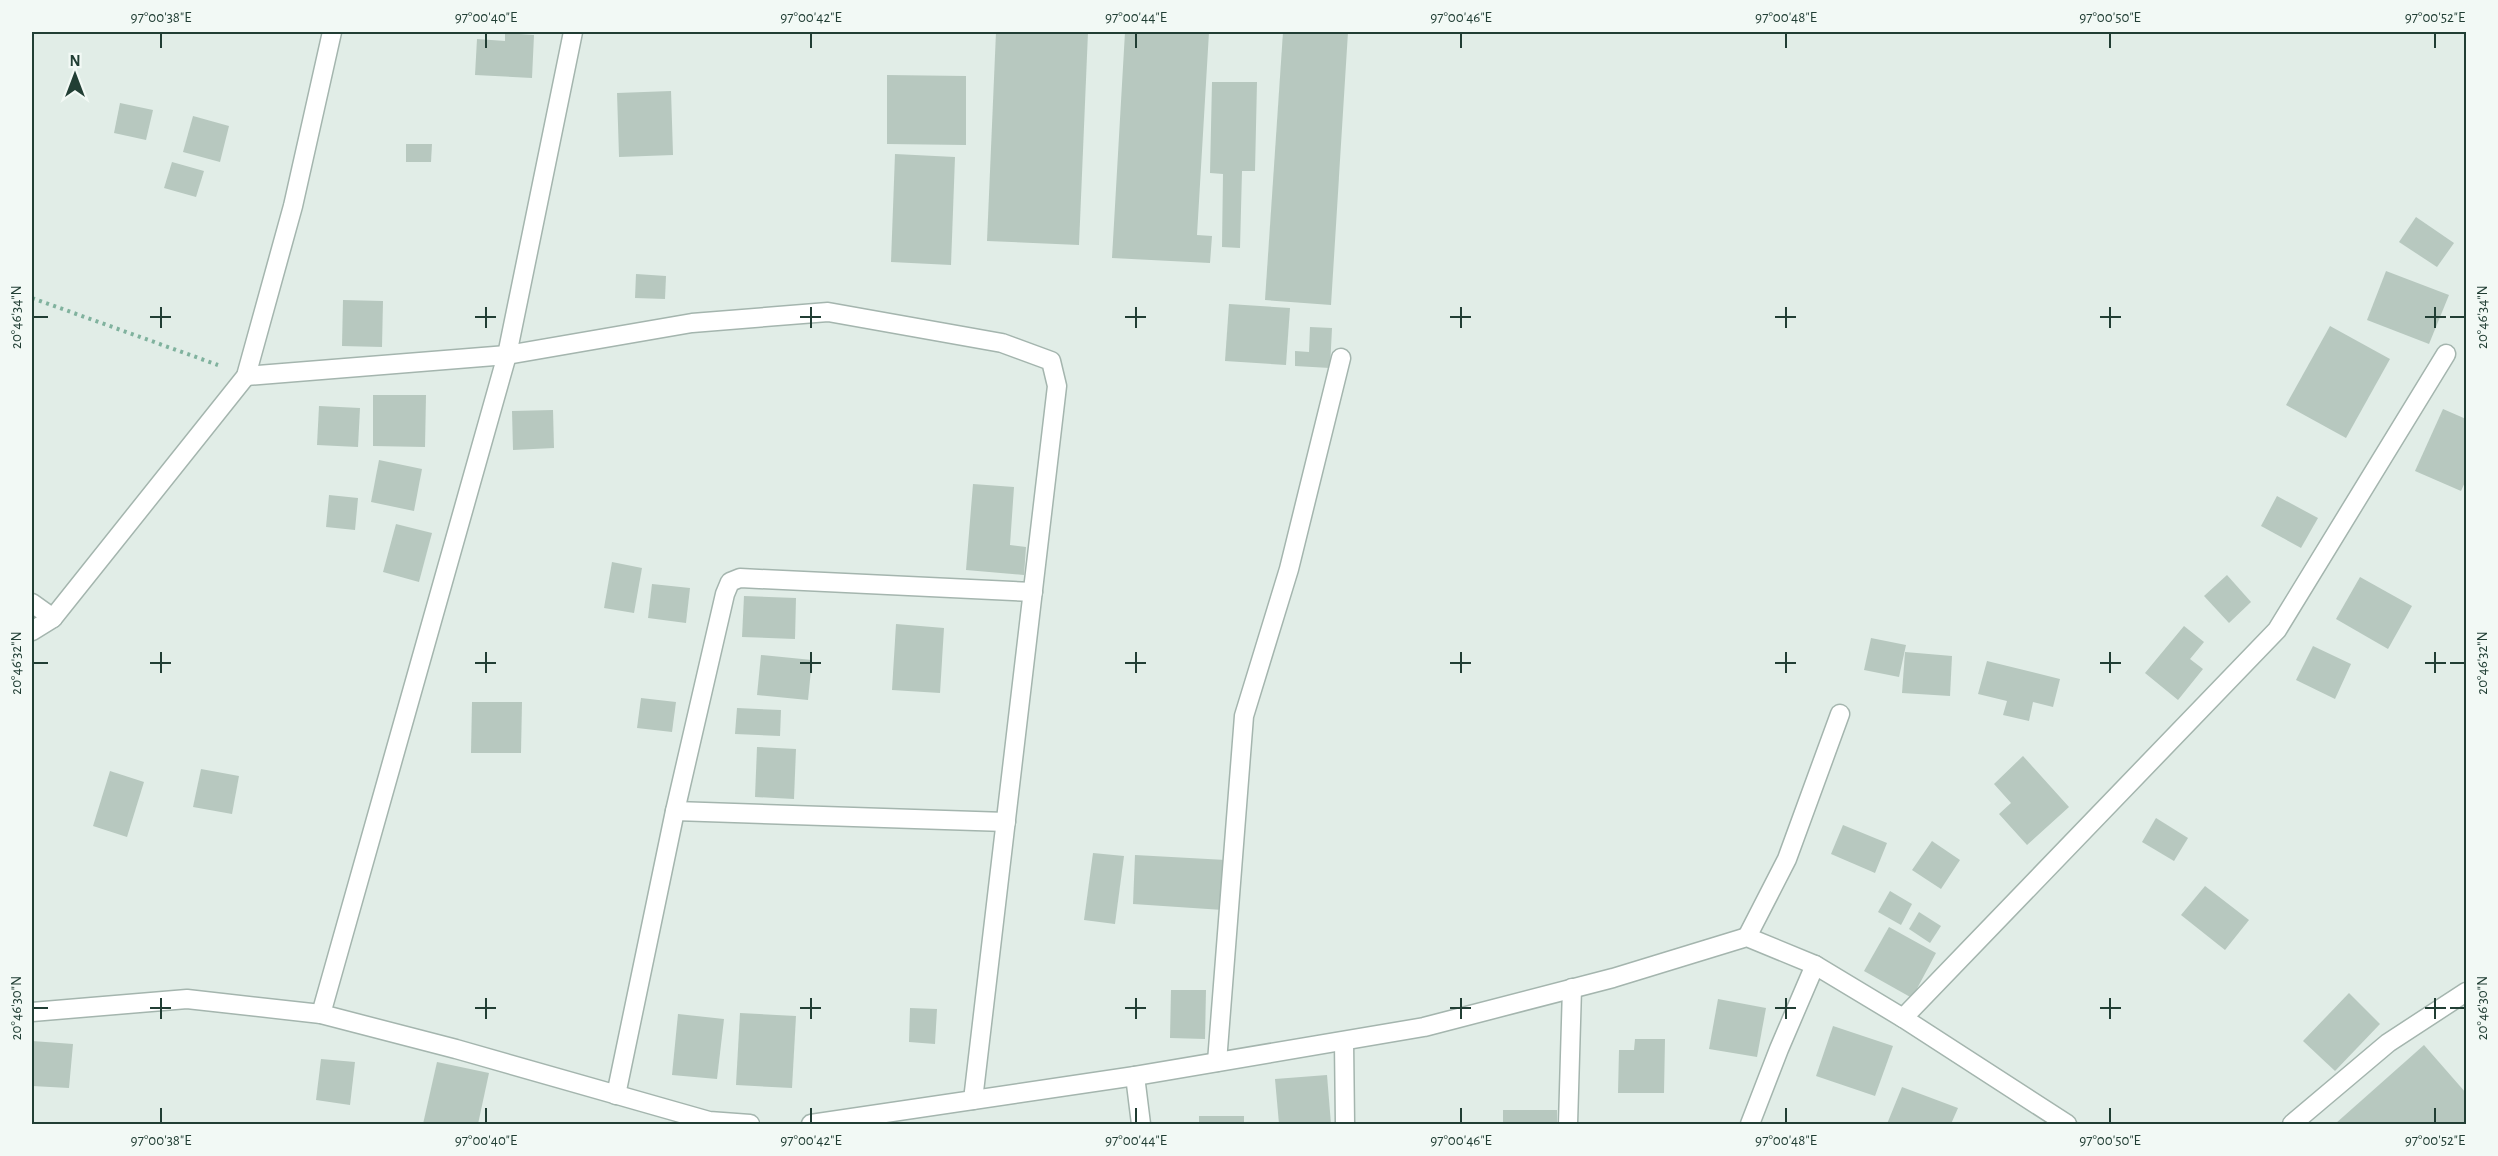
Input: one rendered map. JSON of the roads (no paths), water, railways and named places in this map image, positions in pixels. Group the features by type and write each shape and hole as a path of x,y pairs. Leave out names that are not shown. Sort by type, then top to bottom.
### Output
{"street":[{"path":"32,632 53,618 246,376 293,206 332,32"},
{"path":"321,1014 507,355 573,32"},
{"path":"246,376 507,355 692,323 828,312 1002,343 1051,361 1057,386 973,1100"},
{"path":"1904,1017 2277,630 2446,354"},
{"path":"1217,1062 1244,716 1289,569 1341,358"},
{"path":"616,1095 675,811 725,594 730,582 740,578 1033,592"},
{"path":"32,603 53,618"},
{"path":"1747,937 1787,859 1840,714"},
{"path":"675,811 1006,822"},
{"path":"811,1125 1136,1076 1424,1028 1701,953 1747,937 1815,965 1904,1017 2067,1125"},
{"path":"1750,1125 1815,965"},
{"path":"1568,1125 1572,988"},
{"path":"2292,1125 2388,1043 2466,992"},
{"path":"32,1012 187,999 321,1014 616,1095 709,1123 750,1125"},
{"path":"1344,1042 1345,1125"},
{"path":"1136,1076 1141,1125"}]}
